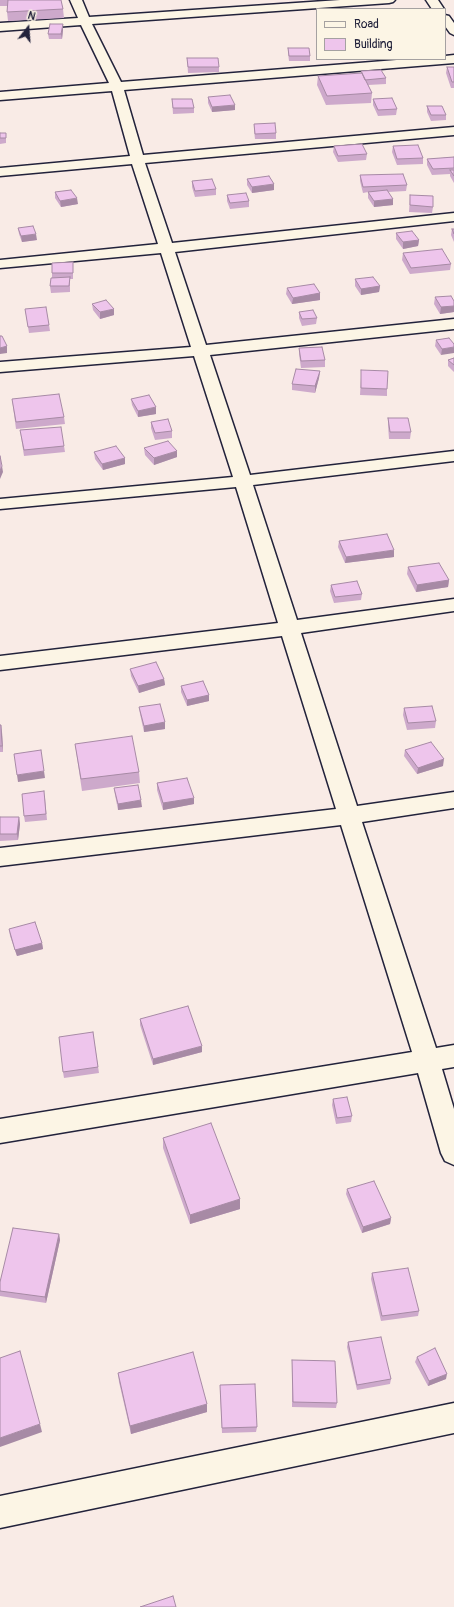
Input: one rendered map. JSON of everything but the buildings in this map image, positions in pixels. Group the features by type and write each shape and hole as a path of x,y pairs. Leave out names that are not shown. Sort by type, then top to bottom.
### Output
{"street":[{"path":"76,0 85,22 117,87 137,158 199,351 243,481 350,816 427,1061 454,1153"},
{"path":"0,28 389,0"},
{"path":"446,19 454,31"},
{"path":"0,96 442,60"},
{"path":"0,172 137,158 454,131"},
{"path":"0,264 167,248 454,217"},
{"path":"0,367 199,351 454,324"},
{"path":"0,504 243,481 454,456"},
{"path":"0,663 290,628 454,605"},
{"path":"0,857 350,816 454,800"},
{"path":"0,1131 454,1056"},
{"path":"0,1512 454,1418"}]}
